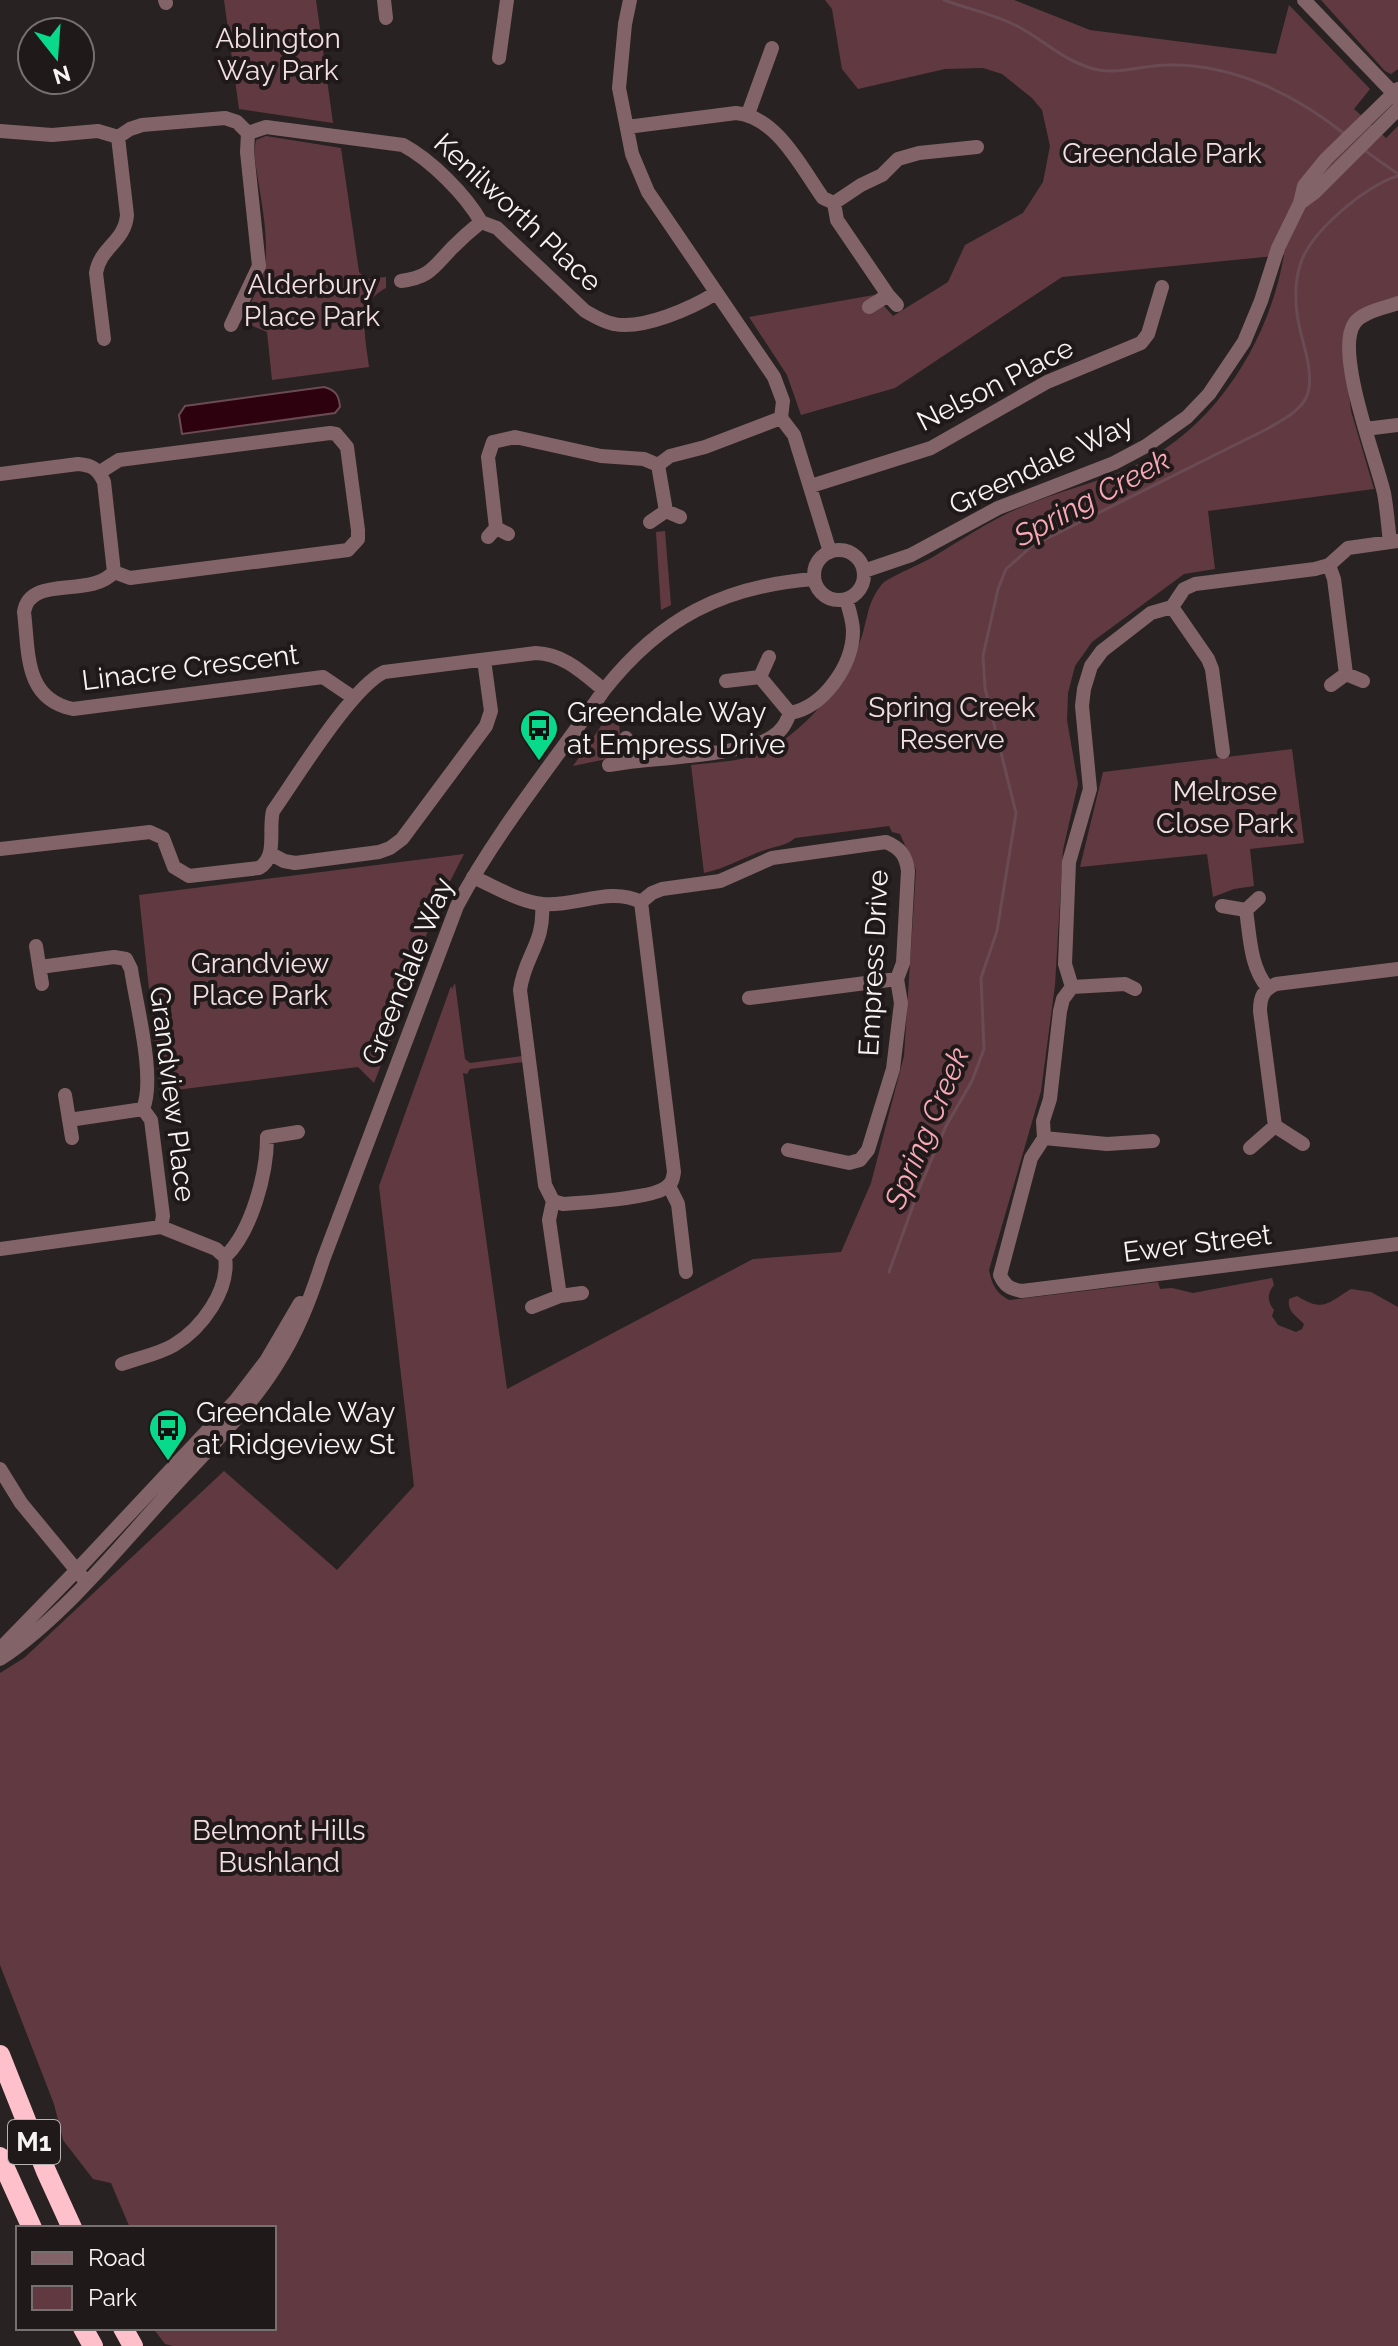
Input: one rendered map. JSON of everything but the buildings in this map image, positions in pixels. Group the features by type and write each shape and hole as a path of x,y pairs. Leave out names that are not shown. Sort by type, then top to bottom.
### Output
{"highway":[{"name":"M1","path":"0,2055 71,2226"},
{"name":"M1","path":"0,2157 31,2226"}],"street":[{"path":"384,0 386,18"},
{"path":"499,58 507,0"},
{"path":"630,0 619,88 632,154 648,192 774,377 783,401 781,418 794,435 830,552"},
{"path":"1304,0 1396,93"},
{"path":"748,114 772,48"},
{"name":"Greendale Way","path":"864,571 922,549 998,508 1114,463 1146,446 1187,417 1209,394 1244,342 1304,186 1364,132 1396,93"},
{"name":"Greendale Way","path":"1364,132 1398,109"},
{"path":"627,127 748,114 778,135 823,198 834,203"},
{"name":"Kenilworth Place","path":"0,131 52,135 98,131 118,137 142,125 225,118 237,122 248,133 266,127 403,145 415,152 471,203 481,222 497,228 585,311 615,325 636,324 693,307 716,293"},
{"path":"231,325 259,266 247,152 248,133"},
{"path":"104,339 96,273 98,262 126,227 127,215 118,137"},
{"path":"834,203 882,175 898,159 919,153 977,147"},
{"path":"834,203 837,220 892,300 869,307"},
{"path":"401,281 419,278 435,269 451,249 481,222"},
{"name":"Nelson Place","path":"811,486 931,448 1047,382 1141,343 1148,334 1162,287"},
{"path":"1072,987 1065,964 1069,862 1090,789 1082,706 1091,666 1102,651 1151,613 1172,607 1184,589 1195,584 1329,565 1348,548 1394,542 1384,495 1355,398 1349,346 1351,329 1356,320 1398,303"},
{"path":"658,465 670,456 705,447 781,418"},
{"path":"1365,429 1398,425"},
{"path":"0,474 78,464 90,465 100,472 106,497 114,572 130,578 348,550 358,539 347,447 336,434 119,460 100,472"},
{"path":"497,533 488,457 493,442 515,437 601,456 644,459 658,465 673,514 650,522"},
{"path":"830,552 852,553 862,564 862,585 846,599 838,600 822,594 814,579 817,563 830,552"},
{"path":"1329,565 1334,579 1346,674"},
{"name":"Linacre Crescent","path":"114,572 98,584 43,590 25,602 33,679 40,692 51,702 73,709 323,677 354,698"},
{"name":"Greendale Way","path":"0,1659 34,1631 247,1387 266,1361 323,1260 438,951 473,877 604,690 656,635 700,607 756,586 814,579"},
{"path":"790,713 803,710 820,699 837,677 851,647 853,630 846,599"},
{"path":"1172,607 1208,659 1211,718 1223,752"},
{"path":"0,849 150,832 163,838 174,867 189,876 259,868 267,864 271,854 269,824 273,811 370,679 384,672 550,653 561,657 604,690"},
{"path":"760,677 769,657"},
{"path":"271,854 295,863 379,852 402,839 486,726 491,711 484,660"},
{"path":"1346,674 1363,681"},
{"path":"1331,685 1346,674"},
{"path":"760,677 790,713"},
{"path":"726,681 760,677"},
{"path":"609,765 760,743 784,727 790,713"},
{"path":"626,738 629,762"},
{"name":"Empress Drive","path":"641,902 662,889 720,881 772,858 886,842 903,853 908,871 903,963 897,979 901,1003 893,1069 865,1156 849,1163 788,1150"},
{"path":"473,877 542,904 622,894 641,902 674,1172 669,1186 655,1193 572,1204 553,1201"},
{"path":"1246,910 1259,898"},
{"path":"542,904 543,930 523,972 520,990 545,1185 553,1201 549,1220 560,1296"},
{"path":"1222,906 1246,910"},
{"path":"1246,910 1255,966 1259,978 1268,988"},
{"path":"36,946 42,984"},
{"name":"Grandview Place","path":"40,967 114,957 126,959 131,969 147,1072 148,1097 143,1109 151,1120 163,1216 161,1227"},
{"path":"1303,1144 1275,1126 1260,998 1276,984 1398,969"},
{"path":"749,998 897,979"},
{"path":"1135,989 1125,984 1072,987 1063,999 1050,1099 1043,1121 1044,1138 1107,1144 1153,1141"},
{"path":"65,1095 72,1138"},
{"path":"69,1120 143,1109"},
{"path":"1250,1148 1275,1126"},
{"path":"225,1257 235,1248 265,1175 267,1137 298,1132"},
{"name":"Ewer Street","path":"1044,1138 1031,1158 1000,1267 1004,1284 1012,1289 1022,1291 1398,1244"},
{"path":"669,1186 678,1204 686,1272"},
{"path":"0,1249 161,1227 216,1249 225,1257 226,1276 205,1317 174,1345 122,1364"},
{"path":"532,1307 560,1296 582,1293"},
{"path":"0,1469 21,1503 81,1576"},
{"name":"Greendale Way","path":"0,1649 81,1576"}],"green space":[{"name":"Ablington Way Park","path":"224,0 316,0 333,123 239,109"},
{"name":"Belmont Hills Bushland","path":"825,0 1014,0 1090,30 1276,54 1289,5 1370,89 1354,109 1386,138 1398,126 1398,298 1372,308 1344,350 1351,411 1374,489 1208,511 1215,569 1184,574 1092,642 1075,666 1068,693 1067,720 1078,784 1063,850 1055,985 1041,1091 989,1270 995,1288 1009,1300 1158,1282 1160,1289 1172,1288 1193,1293 1272,1278 1274,1285 1269,1298 1274,1310 1272,1316 1278,1325 1296,1332 1304,1324 1289,1307 1289,1299 1297,1296 1319,1305 1351,1289 1371,1292 1398,1307 1398,2346 165,2344 154,2330 276,2330 276,2226 129,2226 111,2183 93,2179 63,2140 54,2104 0,1965 0,1673 24,1658 224,1471 337,1570 414,1486 379,1186 451,986 452,989 455,983 465,1059 470,1063 522,1056 523,1062 470,1069 467,1074 463,1073 507,1389 753,1259 841,1252 871,1183 904,1056 916,870 900,834 892,832 889,826 795,838 704,873 691,765 747,758 764,752 806,721 830,694 849,664 861,640 873,598 884,582 1012,511 1128,469 1186,433 1211,409 1232,382 1265,320 1276,288 1284,255 1062,277 895,388 801,415 787,375 749,317 874,295 893,316 948,282 965,245 1023,213 1043,182 1050,146 1042,110 1032,98 1002,74 983,68 945,69 858,89 842,69 832,9"},
{"path":"1321,0 1398,0 1398,69 1391,74 1385,71"},
{"name":"Alderbury Place Park","path":"266,136 341,148 359,272 366,279 386,277 386,288 376,295 366,312 369,367 272,380 267,332 248,324 251,303 262,278 266,257 265,227 254,152 256,140"},
{"path":"665,531 671,605 661,610 656,532"},
{"path":"618,702 621,756 573,766"},
{"name":"Melrose Close Park","path":"1292,749 1304,843 1250,849 1254,886 1213,897 1207,854 1080,867 1103,772"},
{"name":"Grandview Place Park","path":"464,854 441,899 414,965 398,1021 374,1083 358,1067 160,1092 139,895"}],"shaded area":[{"path":"324,387 338,397 340,407 335,413 182,434 179,415 185,406"}],"waterway":[{"path":"944,0 1010,23 1064,56 1094,69 1111,71 1158,65 1192,66 1239,76 1285,95 1346,135"},
{"path":"1364,150 1398,174"},
{"name":"Spring Creek","path":"889,1272 919,1189 946,1126 972,1081 984,1049 981,978 997,931 1016,813 985,688 983,656 998,589 1006,569 1032,546 1267,429 1296,410 1305,399 1309,384 1309,366 1296,307 1300,265 1315,238 1341,212 1371,189 1398,176"}],"place":[{"name":"Greendale Way at Empress Drive","path":"539,762"},
{"name":"Greendale Way at Ridgeview St","path":"168,1462"}],"park label":[{"name":"Greendale Park","path":"1162,153"},
{"name":"Spring Creek Reserve","path":"952,723"}]}
